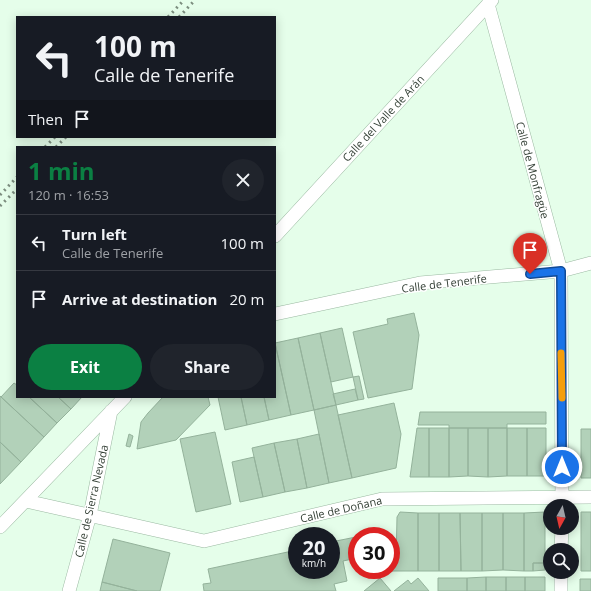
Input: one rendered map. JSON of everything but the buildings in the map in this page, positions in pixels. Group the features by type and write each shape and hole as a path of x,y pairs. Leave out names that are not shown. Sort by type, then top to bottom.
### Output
{"street":[{"name":"Calle del Valle de Arán","path":"276,235 490,2"},
{"name":"Calle de Monfragüe","path":"490,2 561,271 562,499"},
{"name":"Calle de Tenerife","path":"276,314 420,283 561,271 591,263"},
{"path":"0,528 123,398"},
{"name":"Calle de Sierra Nevada","path":"69,591 90,515 111,411"},
{"name":"Calle de Doñana","path":"579,499 591,497"},
{"name":"Calle de Doñana","path":"26,500 204,541 382,499 543,502"},
{"path":"561,579 561,591"}],"railway":[{"path":"169,16 184,0"},
{"path":"180,16 195,0"},
{"path":"46,146 54,138"},
{"path":"57,146 65,138"},
{"path":"0,195 16,178"},
{"path":"0,206 16,190"}],"slow traffic":[{"path":"561,353 562,398"}],"route":[{"path":"530,274 561,271 562,467"}]}
